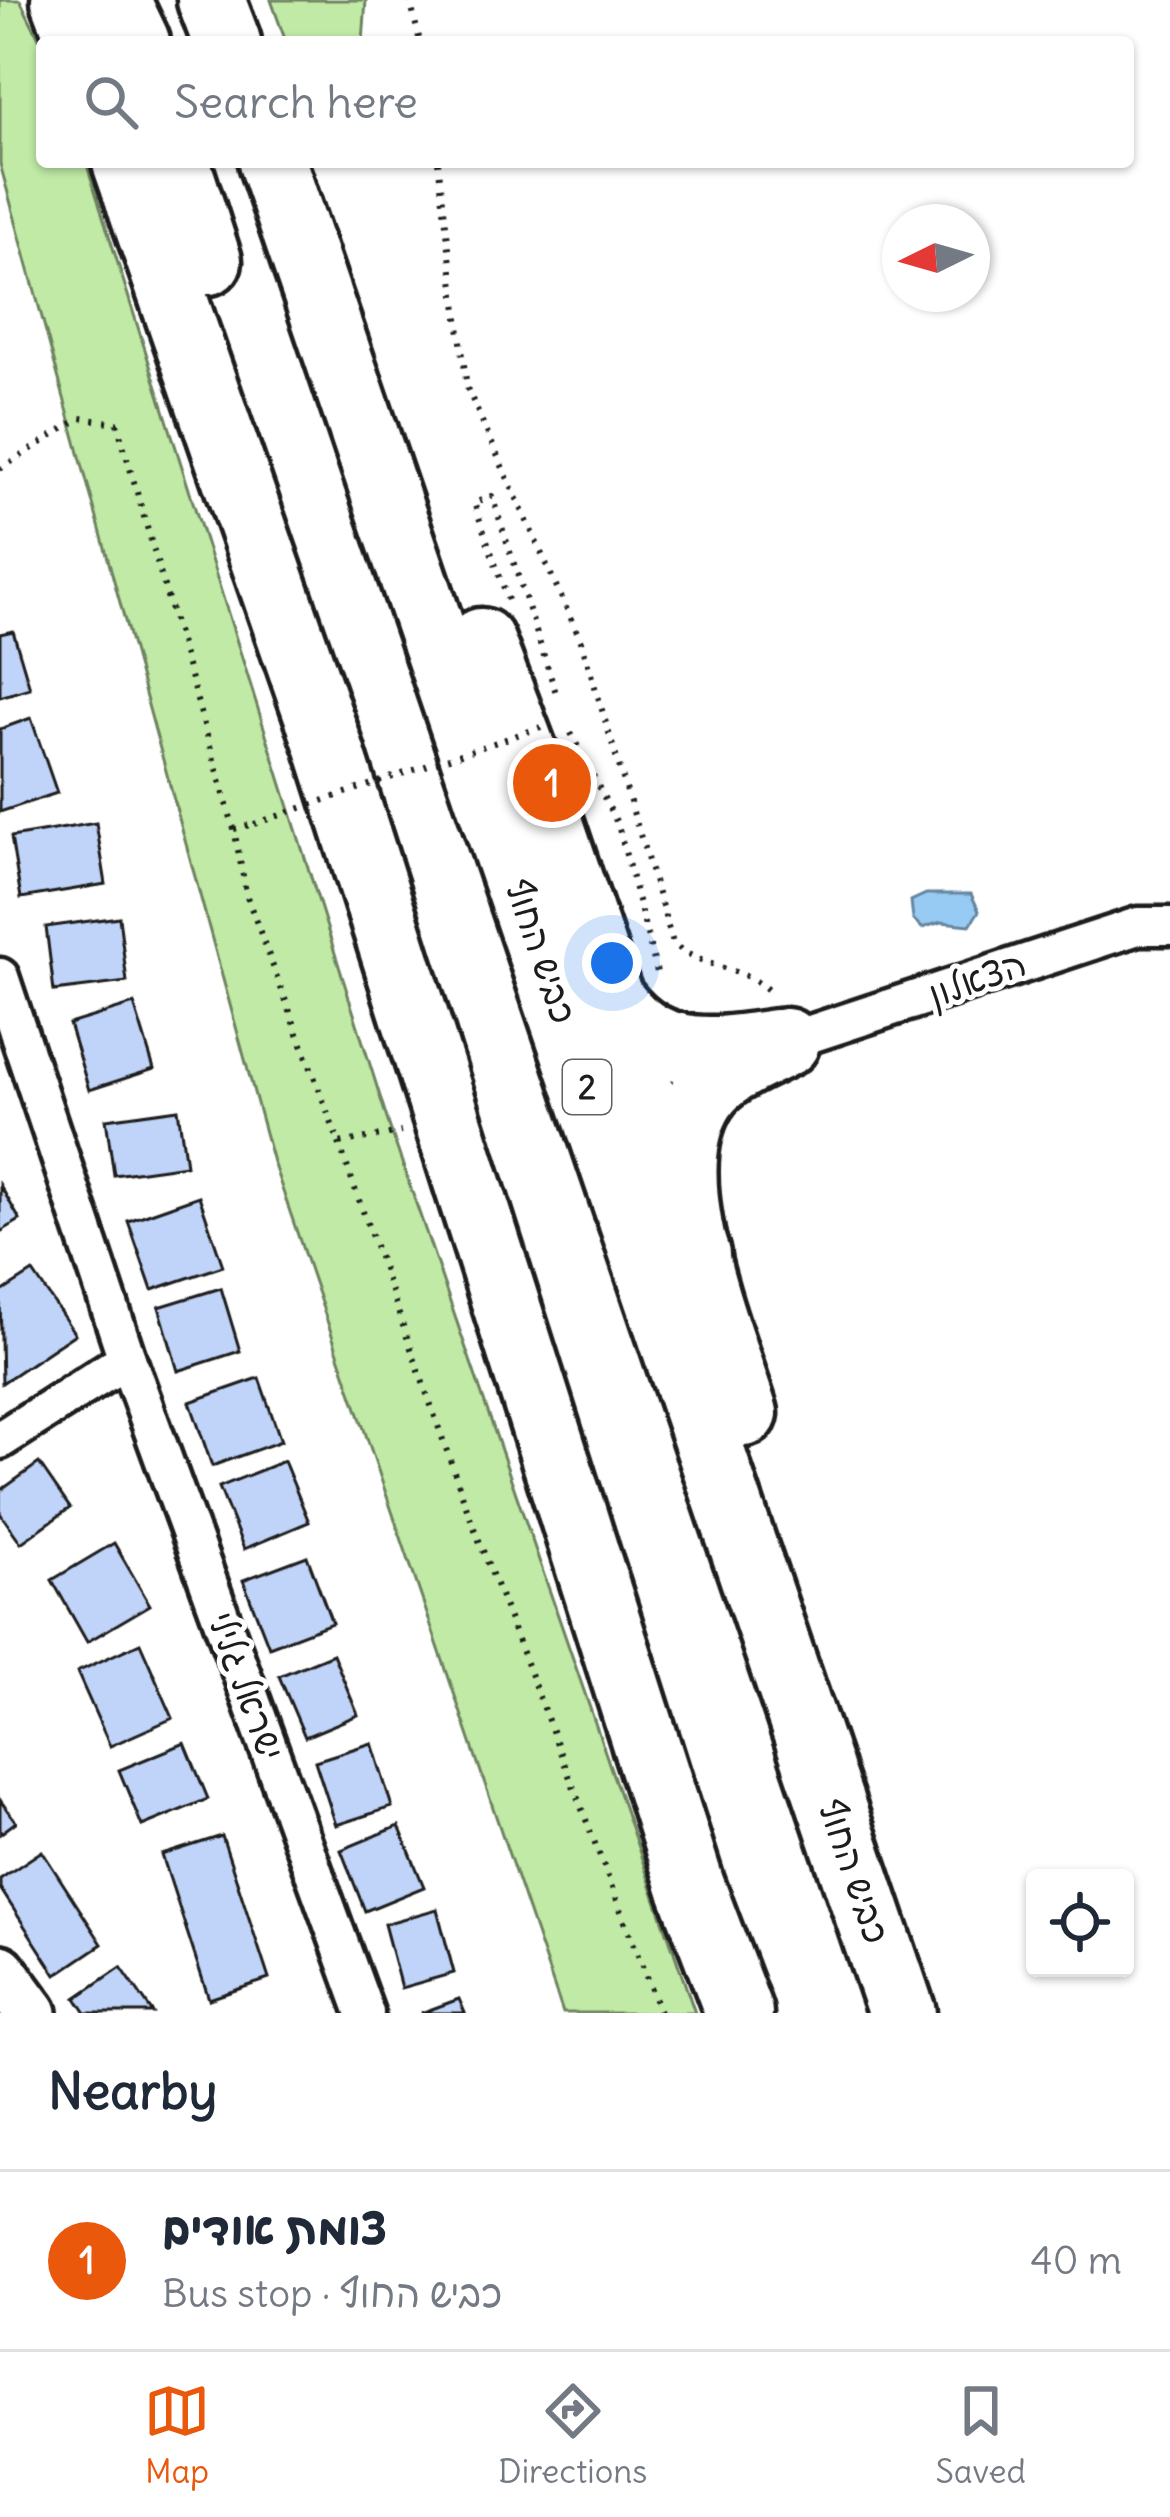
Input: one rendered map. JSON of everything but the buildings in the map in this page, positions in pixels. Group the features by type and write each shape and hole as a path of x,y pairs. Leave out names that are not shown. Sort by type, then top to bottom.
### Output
{"highway":[{"path":"65,0 79,36"},
{"path":"116,0 133,36"},
{"path":"211,0 225,36"},
{"path":"128,168 328,744 691,1886 739,2013"},
{"path":"178,168 733,1876 782,2013"},
{"path":"278,178 484,648 696,1255 768,1492 904,2013"},
{"name":"כביש החוף","path":"278,178 904,2013"},
{"path":"605,992 629,1024 657,1042 709,1053 798,1039"},
{"path":"696,1255 684,1198 686,1132 703,1097 725,1074 798,1039"}],"street":[{"name":"הצאלון","path":"798,1039 1119,932 1170,926"},
{"name":"ישראל גלילי","path":"0,977 127,1359 365,2013"},
{"path":"0,1440 127,1359"},
{"path":"0,1972 31,2013"}],"path":[{"path":"410,0 419,36"},
{"path":"439,168 467,388 580,641 673,943 692,961 757,979 798,1039"},
{"path":"0,469 81,418 117,423 234,829 247,897 340,1143 469,1514 660,2013"},
{"path":"234,829 550,724"},
{"path":"340,1143 401,1131"}],"green space":[{"path":"0,0 20,0 38,36 36,168 88,168 389,1125 695,2013 563,2013 273,1162 0,164"},
{"path":"271,0 366,0 363,36 284,36"}],"water":[{"path":"926,894 971,894 979,911 970,925 941,922 922,928 913,919 911,901"}],"place":[{"name":"צומת אודים","path":"552,783"}]}
